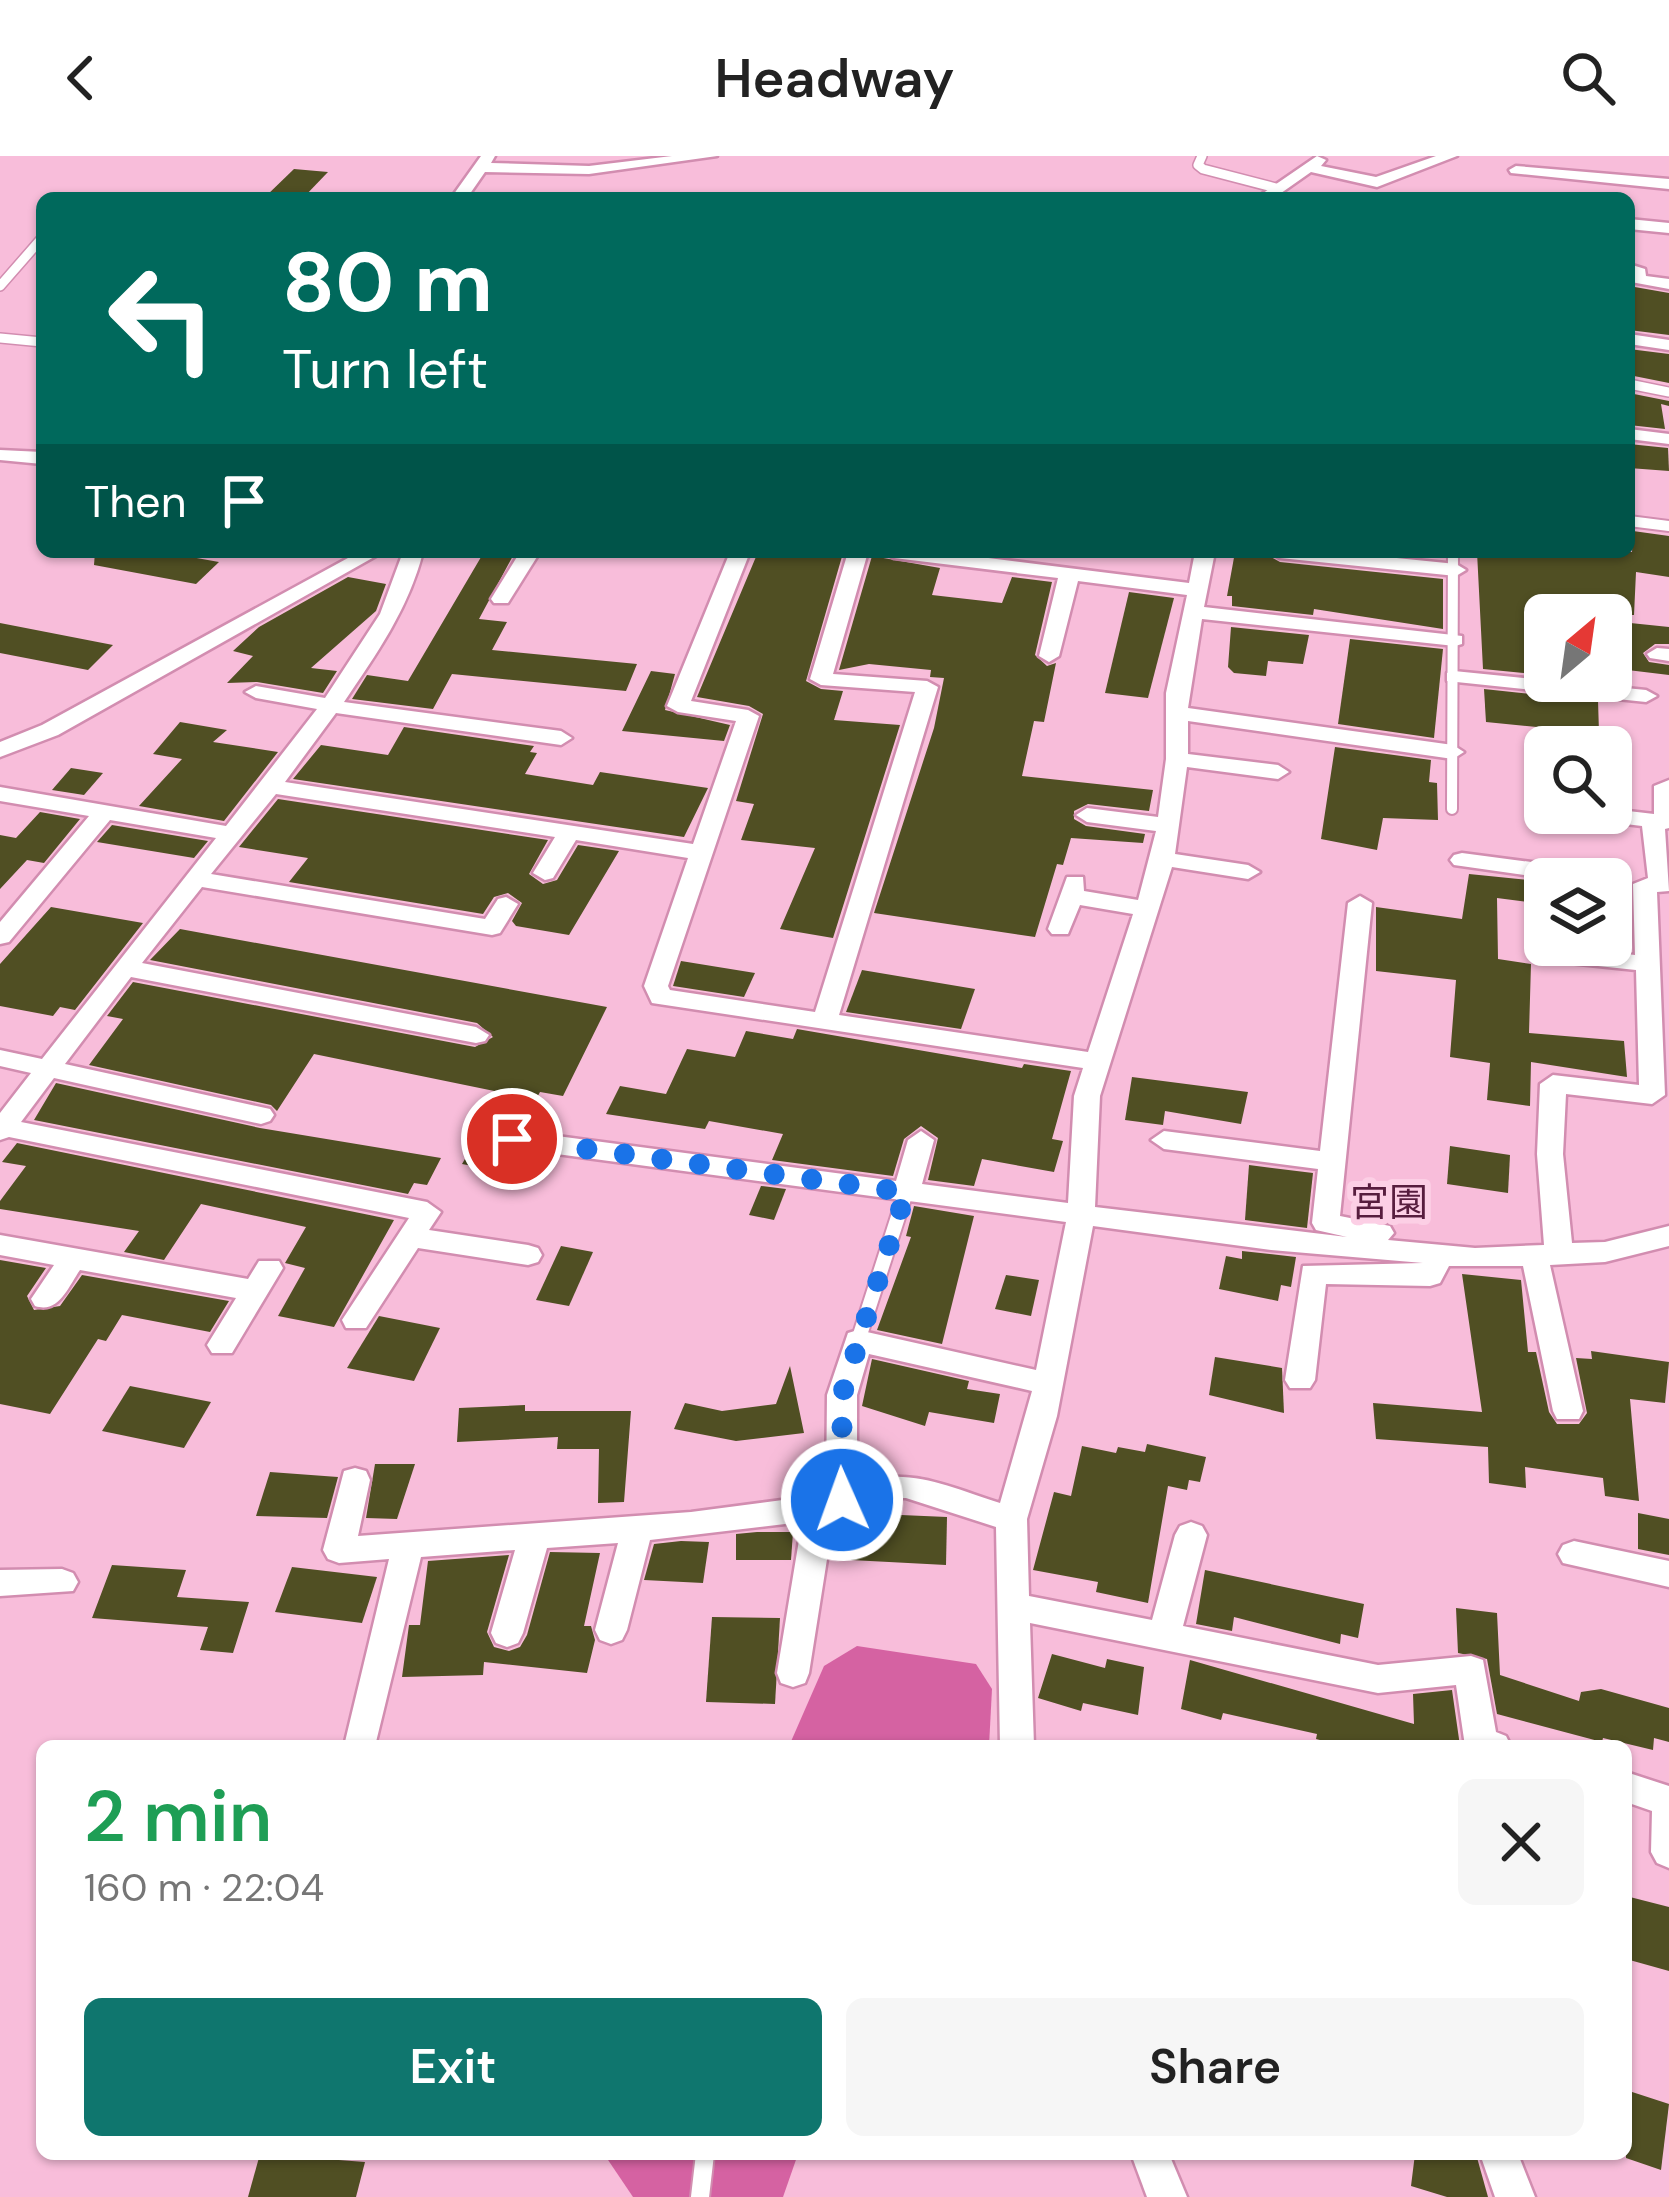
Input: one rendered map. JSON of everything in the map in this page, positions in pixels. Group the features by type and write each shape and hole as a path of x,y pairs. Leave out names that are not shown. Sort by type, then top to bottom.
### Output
{"street":[{"path":"463,192 484,161 589,170 710,156"},
{"path":"1271,192 1331,156"},
{"path":"1306,167 1377,182 1450,156"},
{"path":"1516,170 1669,184"},
{"path":"1635,225 1669,228"},
{"path":"1635,277 1669,284"},
{"path":"1635,341 1669,346"},
{"path":"1635,435 1669,439"},
{"path":"0,455 36,458"},
{"path":"0,749 50,730 362,558"},
{"path":"356,1320 427,1212 2,1130 232,834 274,787 412,569 413,558"},
{"path":"501,599 526,558"},
{"path":"738,558 678,706 748,716 656,986 661,997 1096,1063"},
{"path":"825,1021 927,687 821,679 855,558"},
{"path":"973,558 1195,601 1455,640"},
{"path":"1017,1740 1011,1519 1042,1416 1081,1216 1087,1096 1163,859 1177,759 1177,693 1204,558"},
{"path":"1397,558 1455,561"},
{"path":"1049,656 1069,576"},
{"path":"1454,676 1646,697"},
{"path":"256,692 561,738"},
{"path":"1275,727 1278,696"},
{"path":"1180,713 1453,752"},
{"path":"1177,759 1278,772"},
{"path":"1632,818 1666,822 1665,786"},
{"path":"274,787 703,853"},
{"path":"0,794 232,834"},
{"path":"0,937 104,812"},
{"path":"1087,815 1165,825"},
{"path":"1568,1411 1546,1253 1553,1084 1652,1095 1659,1047 1653,820"},
{"path":"545,873 568,833"},
{"path":"1163,859 1248,872"},
{"path":"1462,860 1524,868"},
{"path":"198,879 492,928 506,904"},
{"path":"1060,929 1073,889 1147,909"},
{"path":"1360,903 1326,1223 1466,1240 1475,1258"},
{"path":"130,969 476,1035"},
{"path":"0,1058 261,1114"},
{"path":"512,1139 1081,1216 1475,1258 1605,1252 1669,1236"},
{"path":"906,1192 921,1140"},
{"path":"1164,1140 1333,1162"},
{"path":"411,1237 528,1255"},
{"path":"0,1245 262,1280 222,1345"},
{"path":"1300,1380 1313,1273 1430,1276 1441,1255"},
{"path":"45,1299 73,1258"},
{"path":"793,1672 831,1503 842,1395 858,1341 1046,1383"},
{"path":"355,1480 338,1550 637,1531 831,1503 905,1486 1011,1519"},
{"path":"611,1630 637,1531"},
{"path":"1165,1636 1191,1535"},
{"path":"507,1633 534,1538"},
{"path":"360,1740 408,1546"},
{"path":"1574,1554 1669,1574"},
{"path":"0,1583 62,1582"},
{"path":"1013,1606 1378,1679 1471,1670 1480,1740"},
{"path":"1632,1789 1669,1801 1669,1852"},
{"path":"1150,2160 1166,2197"},
{"path":"1501,2160 1515,2197"}],"lane":[{"path":"1202,156 1198,165 1203,170 1267,192"},
{"path":"0,286 36,245"},
{"path":"0,338 36,341"},
{"path":"1635,385 1669,392"},
{"path":"1635,522 1669,526"},
{"path":"1451,809 1455,561"},
{"path":"858,1341 906,1192"},
{"path":"700,2197 704,2160"}],"shaded area":[{"path":"857,1646 976,1664 992,1689 989,1740 792,1740 824,1666"},
{"path":"608,2160 796,2160 783,2197 633,2197"}],"building":[{"path":"294,169 328,172 309,192 270,192"},
{"path":"1635,287 1669,293 1669,335 1635,331"},
{"path":"1635,350 1669,354 1669,383 1635,376"},
{"path":"1635,394 1669,401 1669,406 1661,404 1665,429 1635,426"},
{"path":"1635,445 1668,448 1669,471 1635,468"},
{"path":"1635,531 1669,536 1669,577 1636,572 1634,615 1632,594 1524,594 1524,673 1483,669 1477,558 1635,558"},
{"path":"95,558 219,562 196,584 94,565"},
{"path":"480,558 512,558 479,619 507,622 492,650 637,664 626,691 452,674 433,709 352,699 367,675 408,681"},
{"path":"755,558 842,558 806,681 821,689 843,691 834,720 900,725 833,938 780,929 815,848 741,840 754,804 736,801 763,714 749,706 697,697"},
{"path":"871,558 940,568 932,595 1002,603 1012,577 1052,582 1035,655 1047,666 1056,663 1044,722 1034,721 1022,776 1153,790 1149,811 1088,804 1074,811 1074,819 1086,826 1145,834 1143,843 1071,838 1063,865 1057,864 1035,937 874,913 934,728 944,678 930,677 931,670 869,664 839,670"},
{"path":"1234,558 1273,558 1443,579 1443,629 1314,609 1313,615 1232,606 1232,596 1227,596"},
{"path":"348,577 386,584 376,611 311,668 337,671 323,693 257,682 227,683 253,656 233,651 259,627"},
{"path":"1129,592 1174,598 1148,698 1105,693"},
{"path":"0,623 113,645 88,670 0,653"},
{"path":"1632,623 1669,627 1669,644 1655,644 1643,653 1649,662 1669,665 1669,675 1632,671"},
{"path":"1231,627 1309,635 1303,664 1268,661 1266,676 1234,673 1228,667"},
{"path":"1350,639 1443,649 1434,738 1338,724"},
{"path":"651,671 675,674 665,710 730,725 724,741 622,731"},
{"path":"1484,689 1524,693 1524,702 1598,702 1599,726 1486,722"},
{"path":"180,722 227,730 213,742 278,752 224,821 139,806 182,759 153,754"},
{"path":"404,727 534,746 530,752 537,753 525,774 593,785 600,772 708,788 684,837 293,779 321,745 388,755"},
{"path":"1335,747 1431,760 1429,782 1437,783 1438,820 1383,818 1377,850 1321,839"},
{"path":"71,768 103,773 84,795 52,790"},
{"path":"278,799 548,840 529,874 543,884 557,880 578,845 619,851 569,935 516,926 512,921 522,903 508,893 494,897 483,914 289,882 308,858 239,847"},
{"path":"40,812 80,819 44,863 27,860 0,889 0,835 16,838"},
{"path":"112,825 208,841 194,858 97,842"},
{"path":"1469,874 1524,880 1524,901 1497,898 1498,959 1531,966 1529,1033 1624,1041 1627,1077 1531,1062 1530,1106 1487,1100 1490,1063 1450,1057 1456,980 1376,971 1376,907 1462,919"},
{"path":"51,907 143,923 75,1010 60,1007 53,1016 0,1006 0,964"},
{"path":"180,929 607,1007 563,1096 540,1092 521,1127 502,1129 495,1136 511,1152 553,1158 543,1179 462,1164 504,1093 314,1054 277,1111 271,1105 89,1065 123,1019 107,1016 133,982 475,1047 493,1037 477,1023 150,960"},
{"path":"681,961 755,973 744,997 673,986"},
{"path":"862,970 975,989 961,1029 846,1012"},
{"path":"797,1029 1022,1068 1024,1064 1071,1071 1052,1139 1063,1141 1054,1172 982,1159 974,1186 928,1180 938,1138 921,1126 904,1139 893,1176 772,1160 783,1134 709,1121 705,1129 606,1114 620,1086 666,1094 687,1049 735,1057 746,1031 793,1039"},
{"path":"1132,1077 1248,1092 1241,1124 1165,1111 1163,1125 1125,1120"},
{"path":"56,1083 260,1128 441,1158 427,1185 414,1183 408,1194 34,1120"},
{"path":"17,1143 394,1220 334,1327 278,1316 305,1268 285,1263 306,1227 201,1204 164,1260 124,1252 139,1231 0,1209 0,1201 26,1166 2,1162"},
{"path":"1450,1146 1510,1155 1508,1193 1447,1184"},
{"path":"1249,1165 1313,1173 1307,1228 1245,1220"},
{"path":"761,1186 786,1189 774,1220 749,1215"},
{"path":"914,1206 974,1216 942,1344 877,1330 911,1237 906,1236"},
{"path":"561,1246 593,1252 569,1306 536,1300"},
{"path":"1242,1251 1296,1257 1291,1287 1281,1285 1278,1301 1219,1289 1226,1256 1242,1259"},
{"path":"0,1260 46,1268 27,1296 34,1310 60,1306 82,1275 229,1301 210,1332 122,1315 106,1341 98,1339 50,1414 0,1404"},
{"path":"1462,1274 1521,1280 1528,1352 1536,1352 1549,1412 1557,1424 1579,1424 1587,1413 1576,1358 1592,1359 1591,1351 1669,1362 1665,1403 1630,1399 1639,1501 1605,1496 1603,1478 1525,1467 1526,1488 1489,1483 1488,1447 1376,1439 1373,1403 1482,1412"},
{"path":"1006,1275 1039,1280 1031,1316 995,1309"},
{"path":"379,1316 440,1328 414,1381 347,1368"},
{"path":"1215,1357 1282,1368 1284,1413 1209,1395"},
{"path":"872,1359 969,1381 967,1389 1000,1394 994,1423 929,1412 925,1426 862,1406"},
{"path":"790,1366 804,1433 736,1441 674,1429 685,1403 722,1411 776,1404"},
{"path":"130,1386 211,1402 184,1448 102,1431"},
{"path":"525,1405 525,1411 631,1411 624,1502 598,1503 599,1449 557,1449 558,1437 457,1442 459,1408"},
{"path":"1147,1444 1206,1457 1200,1482 1189,1480 1187,1490 1168,1486 1148,1603 1096,1592 1098,1582 1033,1570 1054,1492 1071,1496 1082,1446 1116,1453 1118,1447 1145,1452"},
{"path":"375,1464 415,1464 397,1519 366,1518"},
{"path":"270,1472 338,1477 327,1518 256,1516"},
{"path":"855,1513 947,1517 946,1565 851,1560"},
{"path":"1638,1513 1669,1519 1669,1555 1638,1549"},
{"path":"793,1532 791,1560 736,1560 736,1534"},
{"path":"709,1542 703,1583 644,1580 654,1544"},
{"path":"550,1552 600,1553 584,1626 591,1626 595,1640 587,1673 484,1662 483,1675 402,1677 409,1625 420,1625 428,1561 509,1555 487,1632 494,1647 509,1651 520,1647 527,1635"},
{"path":"112,1565 186,1570 177,1597 249,1602 233,1653 200,1650 208,1627 92,1618"},
{"path":"292,1567 377,1577 362,1623 275,1612"},
{"path":"1205,1570 1364,1604 1358,1638 1341,1634 1340,1644 1234,1617 1232,1631 1196,1624"},
{"path":"1456,1608 1497,1613 1500,1675 1579,1701 1581,1692 1601,1689 1669,1708 1669,1742 1654,1738 1653,1750 1632,1745 1632,1740 1594,1740 1497,1714 1487,1659 1458,1653"},
{"path":"712,1617 780,1618 775,1704 706,1702"},
{"path":"1052,1654 1105,1668 1107,1659 1144,1667 1138,1715 1083,1703 1081,1711 1038,1698"},
{"path":"1190,1660 1414,1724 1413,1694 1452,1690 1459,1740 1320,1740 1317,1734 1223,1713 1221,1720 1181,1709"},
{"path":"1632,1898 1669,1907 1669,1971 1632,1961"},
{"path":"1632,2092 1669,2104 1661,2170 1632,2160"},
{"path":"258,2160 365,2162 356,2197 248,2197"},
{"path":"1414,2160 1478,2160 1488,2197 1447,2197 1411,2186"}],"district":[{"name":"宮園","path":"1389,1202"}],"route":[{"path":"512,1139 906,1192 842,1395 842,1500"}]}
